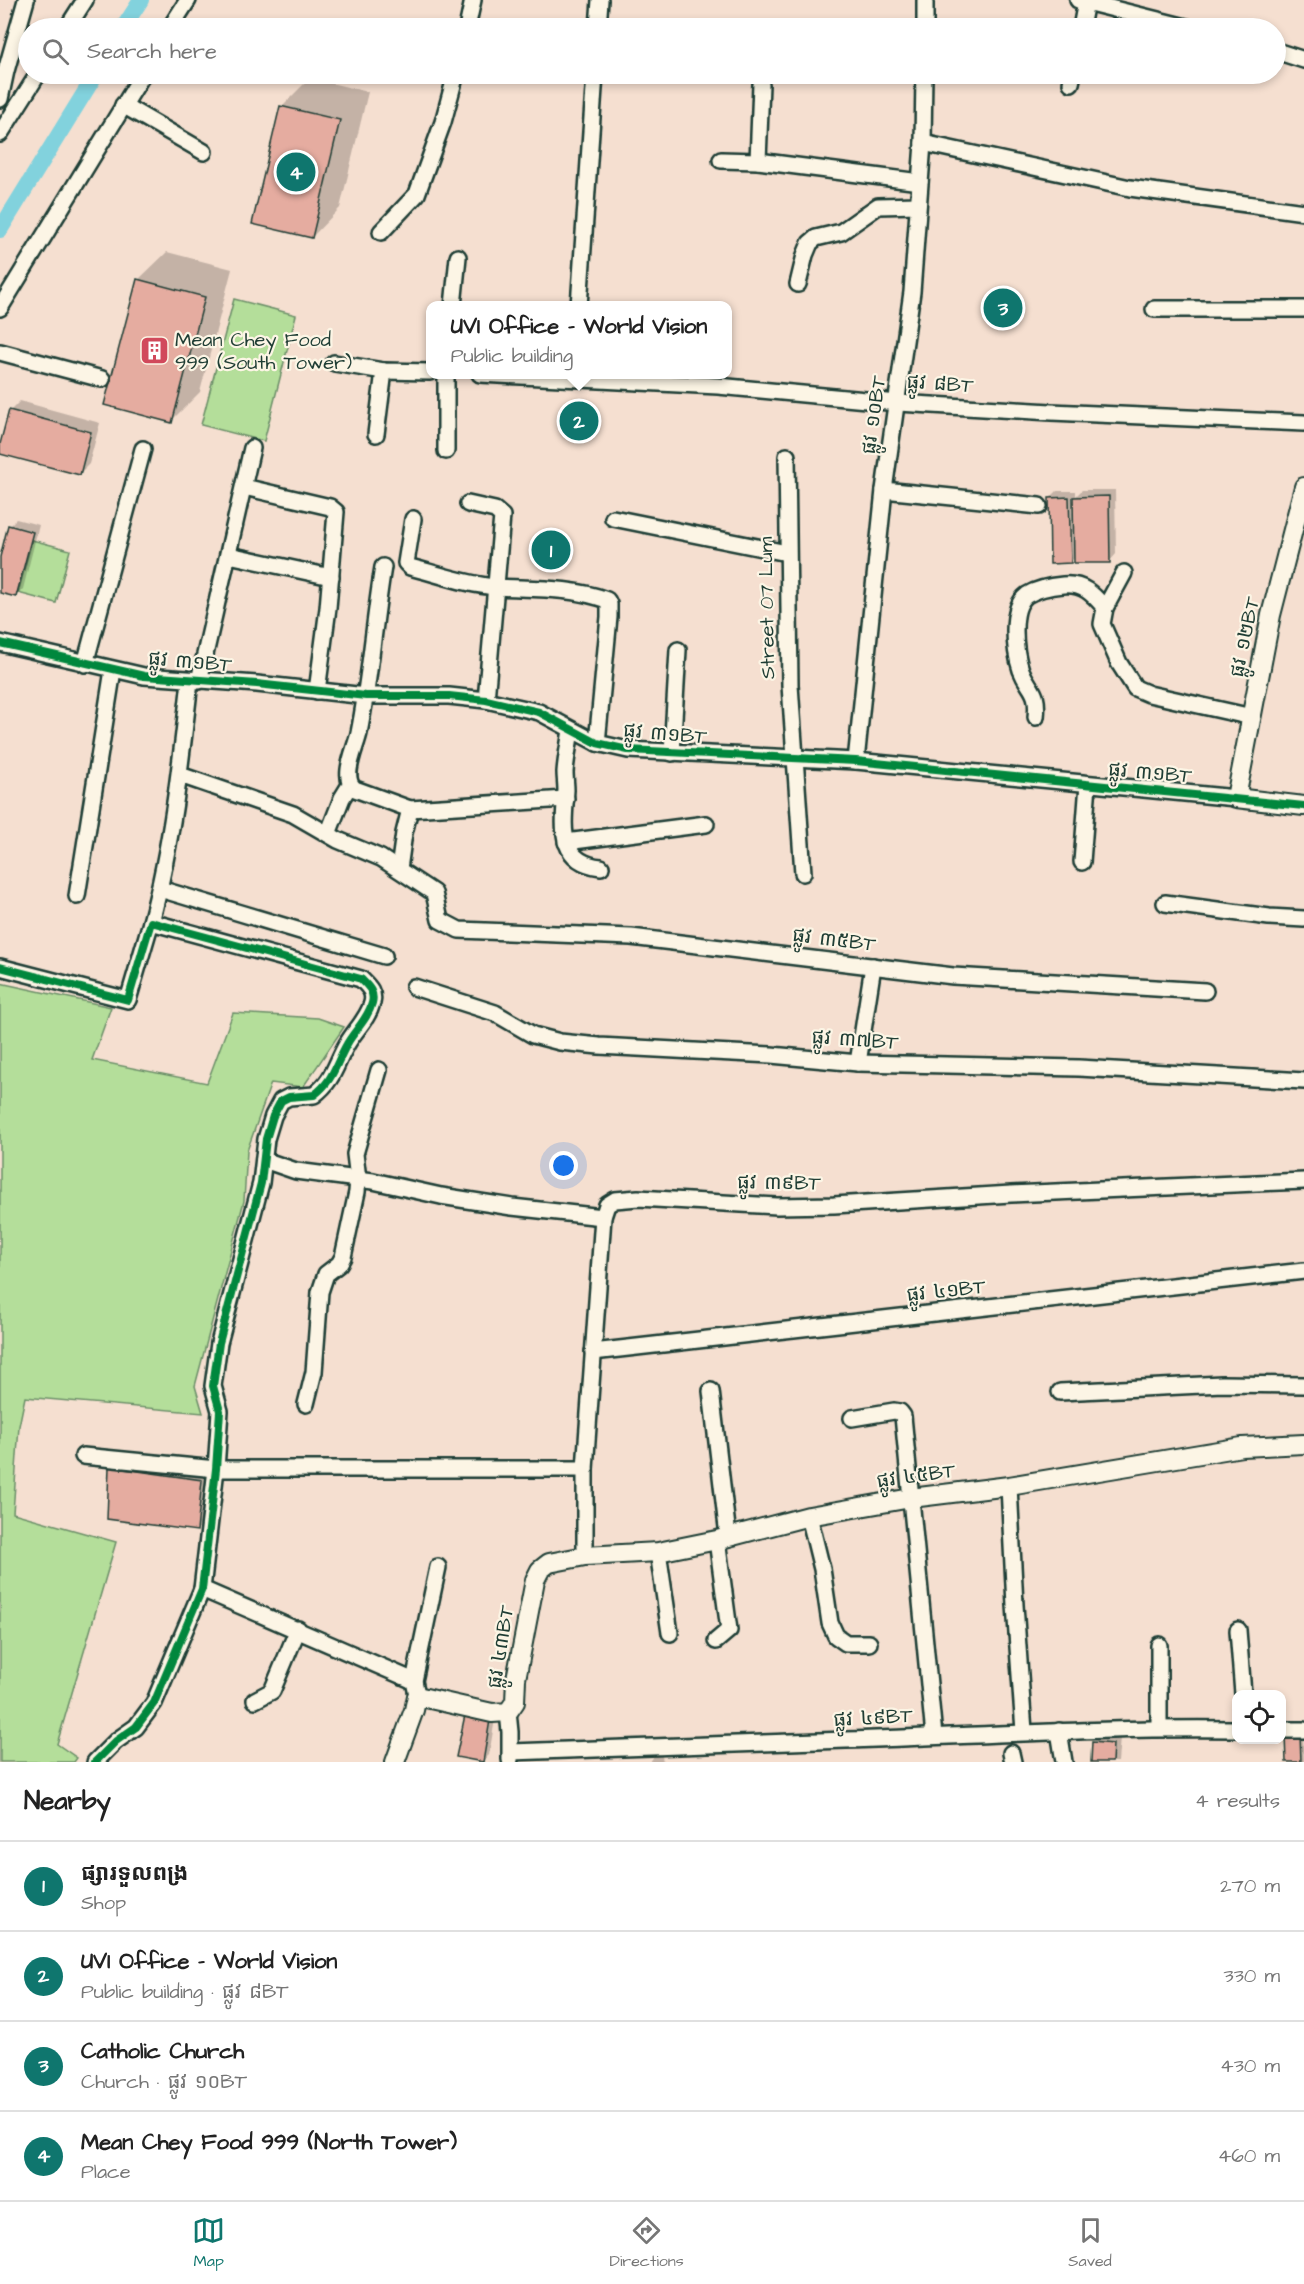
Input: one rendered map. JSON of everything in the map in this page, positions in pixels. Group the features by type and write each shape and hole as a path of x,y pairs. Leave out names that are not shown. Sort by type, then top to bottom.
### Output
{"street":[{"path":"20,18 26,0"},
{"path":"73,18 85,0"},
{"path":"176,18 188,0"},
{"path":"469,18 473,0"},
{"path":"599,18 600,0"},
{"path":"925,0 925,18"},
{"path":"1081,18 1082,1 1150,18"},
{"path":"0,99 3,70 18,24"},
{"path":"1286,54 1304,60"},
{"path":"0,134 32,84"},
{"path":"0,308 137,84"},
{"path":"381,232 417,194 443,122 453,84"},
{"path":"579,301 594,84"},
{"path":"758,161 761,84"},
{"name":"ផ្លូវ ១០BT","path":"856,761 884,490 912,292 920,182 924,84"},
{"path":"123,105 204,152"},
{"path":"922,143 1130,188 1304,212"},
{"path":"721,160 758,161 920,182"},
{"path":"798,284 805,255 810,243 816,238 841,232 878,206 918,205"},
{"path":"454,301 458,257"},
{"path":"1154,309 1304,309"},
{"path":"0,352 102,379"},
{"path":"334,363 384,371 426,372"},
{"path":"376,434 384,371"},
{"path":"446,379 446,451"},
{"name":"ផ្លូវ ៨BT","path":"606,379 718,386 898,403 1058,413 1304,423"},
{"path":"0,967 128,1000 160,889 195,681 229,555 252,448"},
{"path":"85,664 143,449"},
{"name":"Street 07 Lum","path":"787,456 790,685 803,873"},
{"path":"244,487 330,507 336,512 331,577 317,691"},
{"name":"ផ្លូវ ១២BT","path":"1236,798 1271,615 1304,487"},
{"path":"884,490 1039,506"},
{"path":"468,504 495,510 502,516 494,587 486,700"},
{"path":"613,518 787,553"},
{"path":"413,519 406,563 410,567 494,587 524,587 594,595 607,600 609,625 597,742"},
{"path":"229,555 331,577"},
{"path":"383,567 366,696 348,779 350,785 355,789 410,809 566,800"},
{"path":"1124,573 1105,608 1102,624 1119,663 1135,688 1149,694 1252,717"},
{"path":"1036,717 1035,692 1022,672 1014,644 1018,606 1027,595 1051,586 1068,584 1084,587 1105,608"},
{"name":"ផ្លូវ ៣១BT","path":"0,643 144,676 366,696 449,696 486,700 539,712 597,742 628,750 856,761 1304,806"},
{"path":"672,753 678,650"},
{"path":"77,896 113,670"},
{"path":"571,730 566,766 563,826 566,842 574,857 590,866 601,867"},
{"path":"180,775 293,814 399,869 410,809"},
{"path":"1082,862 1088,784"},
{"path":"328,834 342,798 350,785"},
{"path":"566,842 706,824"},
{"name":"ផ្លូវ ៣៥BT","path":"399,869 434,893 440,920 459,930 631,937 953,976 1205,990"},
{"path":"160,889 384,956"},
{"path":"1166,903 1269,917 1304,919"},
{"path":"96,1762 116,1741 136,1727 154,1703 202,1589 216,1469 220,1411 215,1400 213,1386 214,1368 226,1313 261,1183 266,1138 273,1116 281,1101 290,1097 314,1095 332,1078 347,1043 362,1024 372,1003 371,989 361,979 151,922"},
{"path":"858,1063 873,966"},
{"name":"ផ្លូវ ៣៧BT","path":"414,987 495,1013 533,1035 560,1042 642,1050 771,1055 858,1063 1079,1068 1304,1081"},
{"path":"306,1404 314,1372 320,1292 326,1274 339,1264 343,1257 358,1179 355,1154 379,1070"},
{"path":"264,1160 296,1170 358,1179 502,1206 603,1217 585,1469 585,1556"},
{"name":"ផ្លូវ ៣៩BT","path":"603,1217 607,1205 615,1200 638,1198 777,1206 834,1206 1011,1194 1304,1181"},
{"name":"ផ្លូវ ៤១BT","path":"592,1352 1304,1270"},
{"path":"1060,1392 1231,1383 1304,1384"},
{"path":"711,1391 729,1630 716,1641"},
{"path":"852,1418 894,1411 902,1413 934,1736"},
{"name":"ផ្លូវ ៤៥BT","path":"540,1570 549,1563 585,1556 658,1552 809,1516 911,1498 1009,1486 1242,1447 1304,1444"},
{"path":"83,1456 216,1469 585,1469"},
{"path":"1009,1486 1024,1731"},
{"path":"809,1516 822,1569 830,1623 836,1636 846,1643 869,1642"},
{"path":"658,1552 670,1633"},
{"path":"395,1762 414,1710 438,1567"},
{"name":"ផ្លូវ ៤៣BT","path":"416,1689 492,1713 508,1712 515,1702 516,1679 535,1580 540,1570"},
{"path":"202,1589 298,1629 416,1689"},
{"path":"255,1700 272,1691 298,1629"},
{"path":"1238,1630 1243,1690"},
{"path":"1159,1645 1159,1728"},
{"path":"508,1712 510,1757"},
{"name":"ផ្លូវ ៤៩BT","path":"510,1757 1024,1731 1232,1729"},
{"path":"1286,1730 1304,1730"},
{"path":"1059,1731 1064,1762"}],"green space":[{"path":"234,299 296,315 264,441 201,425"},
{"path":"32,540 70,550 56,603 18,593"},
{"path":"0,983 111,1007 92,1060 207,1083 233,1013 318,1018 344,1027 303,1087 271,1083 247,1151 244,1201 195,1386 203,1413 25,1397 19,1426 13,1513 116,1542 57,1744 77,1758 74,1762 0,1762"}],"building":[{"path":"280,106 340,120 312,238 252,224"},
{"name":"Mean Chey Food 999 (South Tower)","path":"137,279 205,297 172,423 104,405"},
{"path":"9,410 91,432 80,475 0,454 0,444"},
{"path":"1109,496 1110,563 1074,563 1073,497"},
{"path":"1069,497 1071,563 1050,564 1049,498"},
{"path":"8,525 33,532 16,597 0,593 0,557"},
{"path":"109,1467 202,1480 197,1531 107,1519"},
{"path":"465,1715 490,1720 483,1762 456,1757"},
{"path":"1300,1735 1301,1762 1286,1762 1286,1736"},
{"path":"1092,1742 1113,1744 1112,1762 1091,1762"}],"waterway":[{"path":"129,18 141,0"},
{"path":"0,230 90,84"}],"cycle path":[{"path":"0,643 144,676 257,684 366,696 449,696 486,700 539,712 597,743 628,750 856,761 1304,806"},
{"path":"0,967 128,1000 151,922 361,979 373,996 367,1014 347,1044 326,1084 314,1095 289,1097 281,1101 273,1116 266,1139 261,1183 219,1343 213,1386 220,1411 216,1469 202,1589 154,1703 136,1727 116,1741 95,1762"}],"place":[{"name":"Mean Chey Food 999 (North Tower)","path":"296,172"},
{"name":"Catholic Church","path":"1003,308"},
{"name":"Mean Chey Food 999 (South Tower)","path":"154,351"},
{"name":"UVI Office - World Vision","path":"579,421"},
{"name":"ផ្សារទួលពង្រ","path":"551,550"}]}
